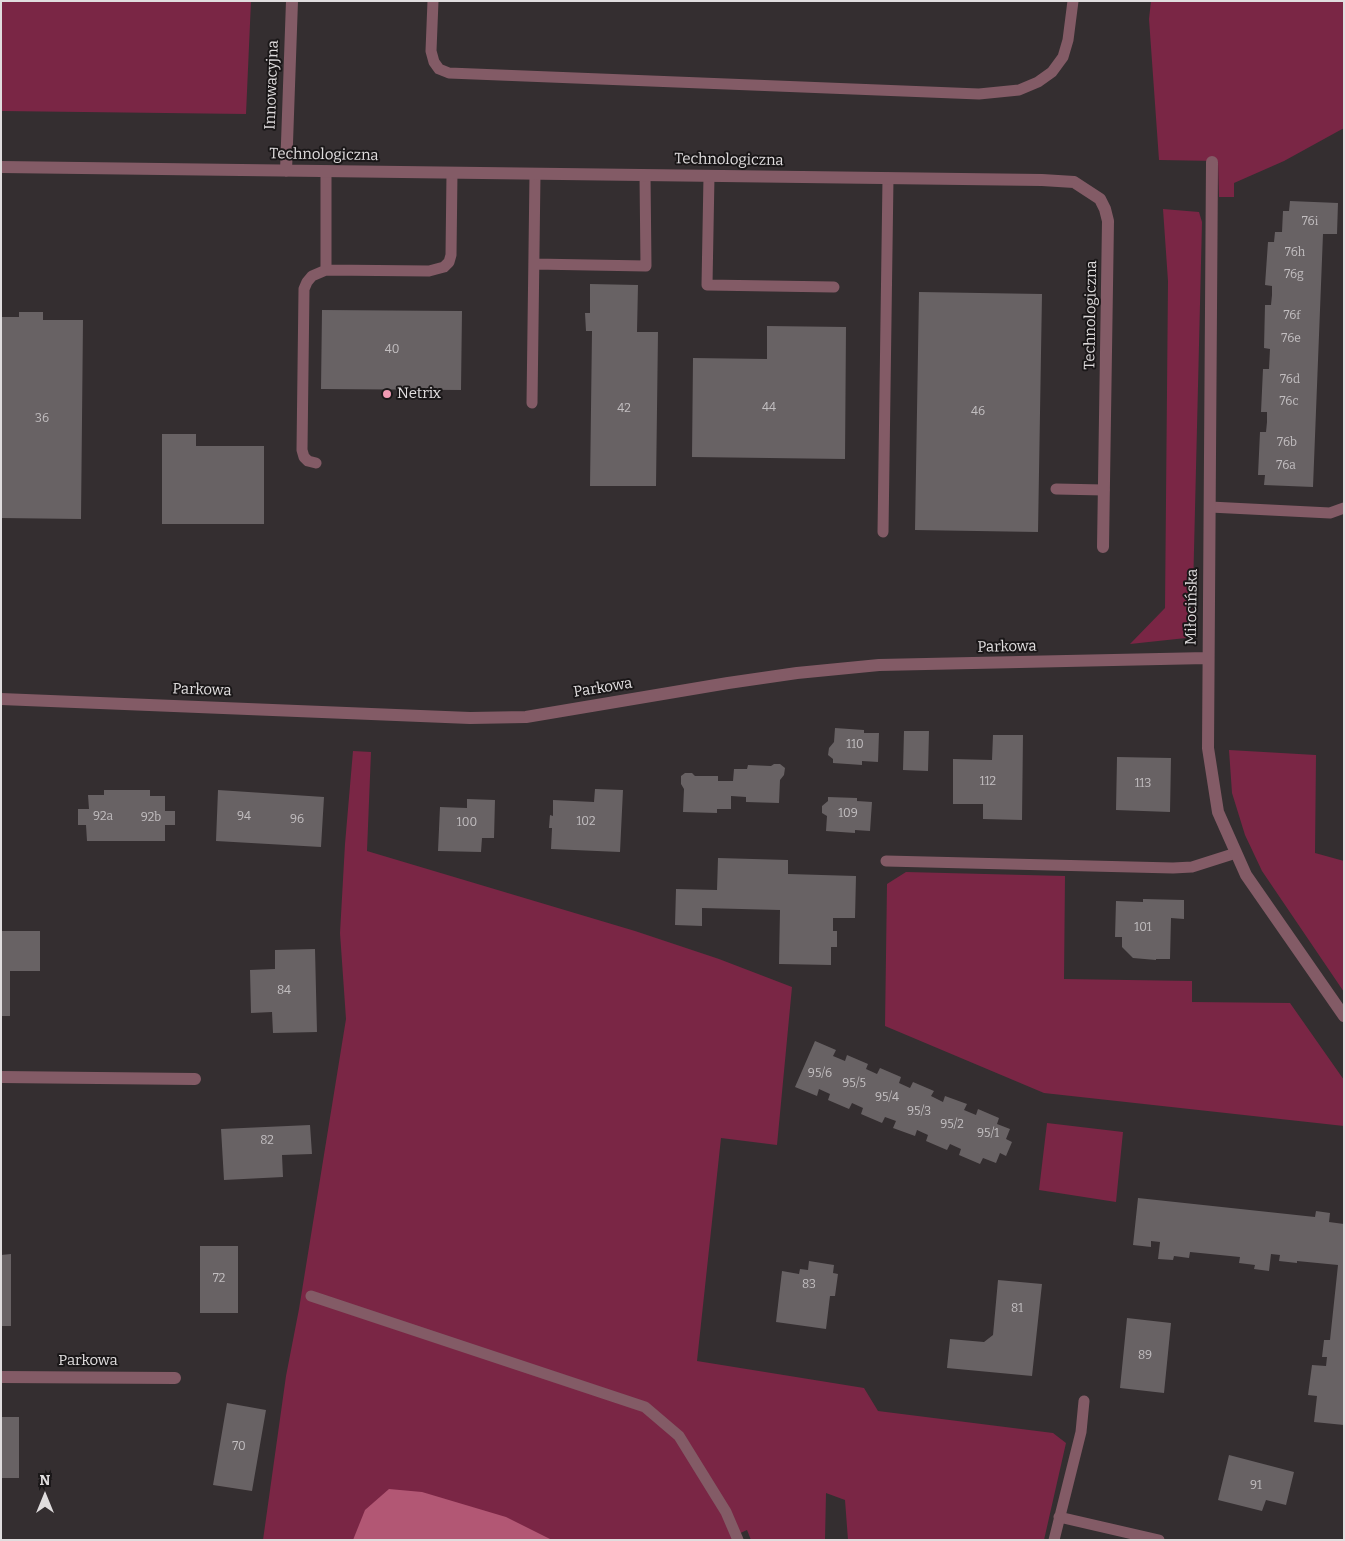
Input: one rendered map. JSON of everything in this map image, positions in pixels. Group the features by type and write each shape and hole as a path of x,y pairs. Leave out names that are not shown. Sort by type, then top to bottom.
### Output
{"street":[{"name":"Innowacyjna","path":"286,171 292,1"},
{"name":"Miłocińska","path":"1212,162 1207,658 1208,748 1218,812 1246,875 1344,1016"},
{"name":"Technologiczna","path":"1,167 1074,182 1100,198 1108,221 1103,547"},
{"name":"Parkowa","path":"1,699 470,718 526,717 728,683 797,673 879,665 1207,658"},
{"path":"1,1077 196,1079"},
{"name":"Parkowa","path":"1,1377 176,1378"}],"lane":[{"path":"433,1 431,51 434,62 439,69 449,74 979,94 1019,90 1038,82 1052,72 1063,58 1066,48 1072,1"},
{"path":"326,171 326,270"},
{"path":"316,463 308,461 304,457 302,450 304,289 307,282 312,276 326,270 429,271 444,267 449,262 450,255 452,173"},
{"path":"532,403 535,174"},
{"path":"534,264 646,266 645,175"},
{"path":"709,176 706,285 834,287"},
{"path":"883,532 888,178"},
{"path":"1056,489 1104,490"},
{"path":"1210,507 1330,513 1344,508"},
{"path":"886,861 1172,868 1192,867 1236,853"},
{"path":"311,1296 644,1407 679,1436 726,1512 738,1540"},
{"path":"1054,1540 1081,1432 1084,1401"},
{"path":"1059,1517 1159,1540"}],"shaded area":[{"path":"1,1 251,1 246,114 1,111"},
{"path":"1151,1 1344,1 1344,128 1284,161 1234,183 1234,197 1219,197 1218,161 1159,160 1149,19"},
{"path":"1163,209 1199,212 1202,222 1192,632 1186,638 1130,644 1165,608 1168,281"},
{"path":"1229,750 1316,755 1315,853 1344,861 1344,992 1262,871 1245,835 1232,793"},
{"path":"353,751 371,752 367,851 635,931 719,959 792,987 777,1145 721,1138 697,1361 864,1388 878,1411 1053,1433 1066,1443 1044,1540 848,1540 845,1500 826,1493 825,1540 751,1540 747,1530 734,1536 735,1540 263,1540 286,1376 299,1309 346,1019 340,933"},
{"path":"906,872 1065,876 1064,979 1192,981 1192,1002 1290,1003 1344,1080 1344,1126 1044,1093 885,1026 887,884"},
{"path":"1047,1123 1123,1132 1116,1202 1039,1190"},
{"path":"389,1489 422,1492 506,1517 552,1540 353,1540 365,1510"}],"building":[{"path":"1290,201 1338,203 1337,234 1323,234 1313,487 1264,485 1265,475 1258,475 1260,432 1266,432 1267,422 1267,412 1261,412 1263,369 1269,369 1270,349 1264,348 1265,305 1271,305 1272,295 1272,286 1265,285 1268,242 1274,242 1275,232 1282,232 1283,211 1289,211"},
{"path":"590,284 638,285 637,332 658,332 656,486 590,486 592,331 586,331 585,313 590,313"},
{"path":"919,292 1042,294 1038,532 915,530"},
{"path":"322,310 462,311 461,390 321,389"},
{"path":"19,312 43,312 43,320 83,320 81,519 1,518 1,317 19,317"},
{"path":"767,326 846,327 845,459 692,457 693,358 767,359"},
{"path":"162,434 196,434 196,446 264,446 264,524 162,524"},
{"path":"835,728 864,730 864,733 879,733 878,762 862,761 862,765 833,763 833,759 828,755 829,748 834,742"},
{"path":"904,731 929,731 928,771 903,770"},
{"path":"993,735 1023,735 1022,820 983,819 983,804 953,804 953,759 992,760"},
{"path":"1117,757 1171,758 1170,812 1116,810"},
{"path":"780,764 785,768 784,775 780,780 779,803 746,802 746,797 731,796 731,809 717,809 717,813 683,812 684,789 681,784 681,776 685,773 692,773 695,776 718,776 718,781 733,781 734,769 747,769 748,765 771,766"},
{"path":"595,789 623,790 620,852 551,849 552,828 549,828 550,815 553,816 553,800 594,802"},
{"path":"104,790 150,790 150,796 165,796 165,811 175,811 175,825 165,825 165,841 87,841 86,825 78,825 78,809 89,809 88,795 104,795"},
{"path":"218,790 324,797 321,847 216,841"},
{"path":"828,797 857,798 857,801 872,802 870,831 855,830 855,833 826,831 827,816 822,813 822,806 828,801"},
{"path":"467,799 495,800 494,838 482,838 481,852 438,851 440,807 467,808"},
{"path":"718,858 788,860 788,874 856,876 855,918 833,918 833,931 837,931 837,947 831,947 831,965 779,964 780,910 702,908 702,926 675,925 676,889 717,890"},
{"path":"1143,899 1184,900 1184,919 1171,918 1170,959 1133,958 1122,947 1122,937 1115,937 1116,901 1143,902"},
{"path":"1,931 40,931 40,971 10,971 10,1016 1,1016"},
{"path":"315,949 317,1032 273,1033 272,1012 251,1013 250,970 275,969 275,950"},
{"path":"815,1041 836,1050 833,1056 845,1061 847,1055 868,1064 866,1069 877,1074 880,1068 901,1077 899,1083 910,1088 913,1082 934,1091 931,1096 943,1102 945,1096 967,1104 964,1110 976,1115 978,1109 999,1118 997,1124 1010,1129 1006,1139 1012,1142 1006,1156 1000,1153 996,1163 983,1158 980,1164 959,1155 961,1149 950,1144 947,1150 926,1141 928,1135 917,1130 915,1136 893,1128 896,1121 885,1117 882,1123 861,1114 863,1108 852,1103 849,1109 828,1100 830,1094 819,1089 817,1096 795,1087"},
{"path":"310,1125 312,1154 282,1155 283,1177 224,1180 221,1129"},
{"path":"1138,1198 1315,1217 1316,1211 1330,1213 1329,1222 1344,1224 1344,1425 1314,1422 1317,1396 1308,1395 1312,1365 1326,1366 1327,1357 1322,1357 1324,1340 1330,1340 1338,1265 1279,1261 1280,1255 1271,1254 1269,1271 1254,1269 1255,1265 1239,1263 1240,1257 1190,1252 1189,1258 1174,1256 1173,1260 1158,1259 1160,1242 1151,1241 1151,1247 1133,1245"},
{"path":"200,1246 238,1246 238,1313 200,1313"},
{"path":"11,1254 11,1326 1,1326 1,1255"},
{"path":"809,1261 834,1265 833,1273 838,1274 835,1296 830,1296 826,1329 776,1322 782,1271 799,1274 800,1269 808,1270"},
{"path":"998,1280 1042,1284 1032,1376 947,1368 950,1339 984,1342 993,1335"},
{"path":"1127,1318 1171,1323 1164,1393 1120,1388"},
{"path":"227,1403 266,1410 252,1491 213,1485"},
{"path":"1,1417 19,1417 19,1478 1,1478"},
{"path":"1229,1455 1294,1472 1286,1505 1266,1500 1262,1511 1218,1500"}],"place":[{"name":"Netrix","path":"387,394"}]}
